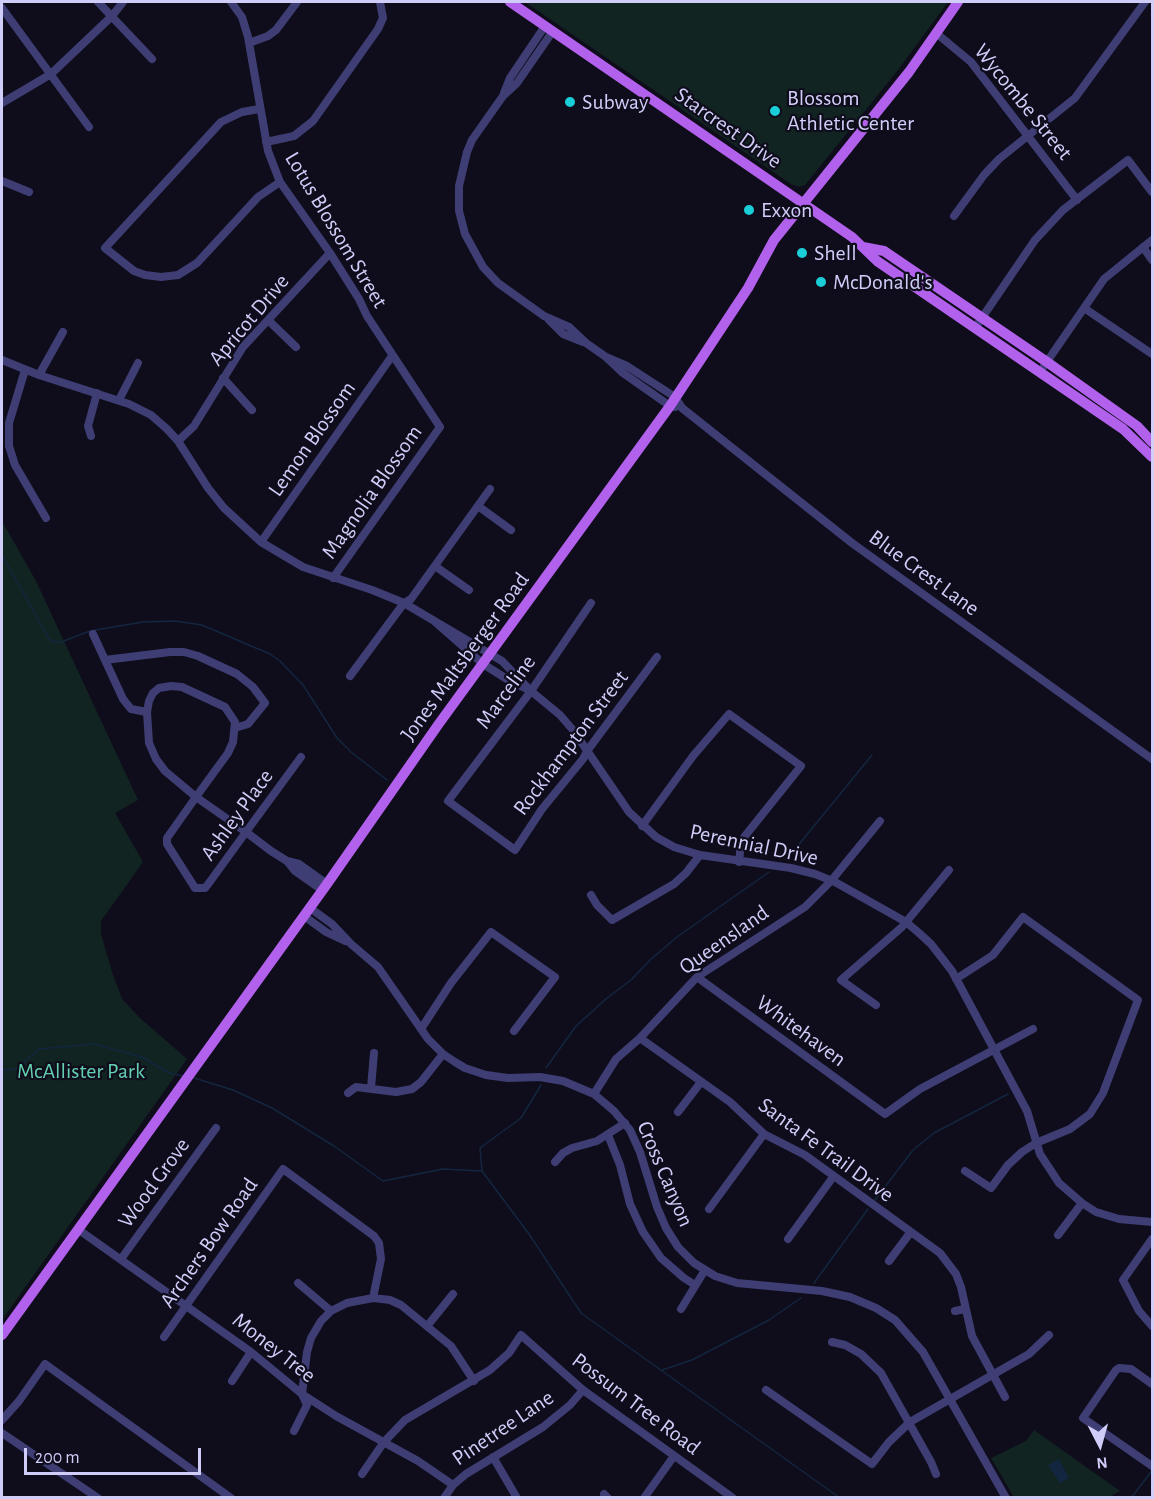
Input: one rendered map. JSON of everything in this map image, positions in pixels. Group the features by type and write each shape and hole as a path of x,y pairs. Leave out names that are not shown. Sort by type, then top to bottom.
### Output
{"main road":[{"name":"Starcrest Drive","path":"510,2 852,237 863,247 884,251 1040,372 1123,429 1152,457"},
{"name":"Jones Maltsberger Road","path":"2,1335 673,402 748,288 774,240 909,72 958,2"},
{"name":"Starcrest Drive","path":"978,323 1047,362 1137,426 1152,442"}],"street":[{"path":"98,2 152,59"},
{"path":"2,104 51,74 112,16 123,2"},
{"name":"Lotus Blossom Street","path":"231,2 245,26 266,142 271,162 280,182 330,253 392,356 440,427"},
{"path":"249,43 268,36 276,30 297,2"},
{"path":"266,142 294,136 313,122 378,29 382,18 380,2"},
{"path":"954,216 984,175 999,159 1075,98 1145,2"},
{"path":"2,8 89,127"},
{"name":"Blue Crest Lane","path":"549,29 517,83 503,96 466,152 459,186 459,212 465,234 483,267 505,288 544,315 563,334 586,343 606,357 627,366 852,543 1151,755"},
{"name":"Wycombe Street","path":"936,33 971,62 1077,200"},
{"path":"259,109 231,116 221,122 105,248 134,270 145,275 161,278 178,275 197,263 258,197 280,182"},
{"path":"978,323 1043,229 1128,160 1152,192"},
{"path":"2,181 29,192"},
{"path":"1040,372 1104,279 1152,240"},
{"path":"1143,247 1152,260"},
{"name":"Apricot Drive","path":"178,441 194,426 243,347 330,253"},
{"path":"1084,308 1152,354"},
{"path":"268,320 297,347"},
{"path":"39,375 63,332"},
{"name":"Lemon Blossom","path":"261,542 392,356"},
{"path":"2,360 39,375 119,400 151,414 178,441 215,498 238,523 261,542 291,561 404,603 433,620"},
{"path":"119,400 138,363"},
{"path":"25,370 9,423 9,446 15,465 46,518"},
{"path":"223,378 252,410"},
{"path":"91,436 88,426 97,393"},
{"name":"Magnolia Blossom","path":"333,578 440,427"},
{"path":"350,676 404,603 411,598 435,566 490,489"},
{"path":"478,506 512,530"},
{"path":"435,566 469,590"},
{"name":"Marceline","path":"515,850 448,801 531,691 591,603"},
{"name":"Perennial Drive","path":"433,620 491,654 560,715 573,730 629,812 642,826 667,843 700,855 791,868 831,880 906,922 931,944 956,979 1027,1112 1036,1143 1052,1174 1067,1192 1096,1212 1119,1219 1152,1222"},
{"name":"Perennial Drive","path":"433,620 483,664 531,691"},
{"path":"93,634 128,706 136,712 147,712"},
{"path":"105,660 184,652 237,674 253,687 265,703 248,724 236,728"},
{"name":"Rockhampton Street","path":"515,850 542,809 583,759 657,657"},
{"path":"160,828 170,834 196,797 228,753 236,728 233,717 225,707 182,687 159,688 149,700 147,712 149,743 156,759 176,782 196,797 287,861 299,864 325,887"},
{"path":"642,826 693,756 729,714 801,766 745,836 741,843 739,862"},
{"name":"Ashley Place","path":"170,834 167,844 191,885 199,890 205,888 301,757"},
{"name":"Queensland","path":"594,1094 616,1059 640,1038 696,977 805,907 831,880 880,821"},
{"path":"591,895 597,905 612,920 674,884 700,855"},
{"path":"876,1005 841,980 906,922 949,870"},
{"name":"Cross Canyon","path":"307,912 332,924 378,967 421,1029 443,1054 465,1068 486,1075 508,1078 552,1078 574,1084 594,1094 615,1111 625,1123 640,1152 657,1208 666,1228 686,1256 705,1270 737,1283 836,1293 876,1308 895,1320 915,1340 1006,1497"},
{"path":"956,979 993,956 1023,917 1138,1000 1103,1093 1095,1107 1084,1119 1070,1129 1036,1143 1015,1158 991,1188 965,1171"},
{"path":"421,1029 451,983 491,932 555,977 514,1031"},
{"name":"Whitehaven","path":"696,977 885,1114 920,1089 994,1049"},
{"path":"994,1049 1033,1029"},
{"name":"Santa Fe Trail Drive","path":"640,1038 730,1102 764,1134 805,1155 940,1253 952,1268 961,1287 972,1336 1005,1397"},
{"path":"371,1088 374,1053"},
{"path":"348,1093 356,1088 396,1092 412,1089 421,1082 443,1054"},
{"path":"678,1112 701,1082"},
{"path":"555,1162 563,1153 597,1141 625,1123"},
{"name":"Wood Grove","path":"121,1259 216,1128"},
{"path":"710,1209 764,1134"},
{"path":"608,1135 620,1165 630,1204 643,1232 661,1258 695,1285"},
{"name":"Archers Bow Road","path":"164,1337 283,1170 375,1236 379,1243 381,1258 373,1298"},
{"path":"788,1239 833,1177"},
{"path":"1058,1235 1082,1203"},
{"name":"Money Tree","path":"79,1230 251,1352 302,1394 417,1461 453,1485"},
{"path":"889,1261 910,1233"},
{"path":"1152,1239 1123,1280 1139,1311 1152,1326"},
{"path":"681,1309 705,1270"},
{"path":"298,1283 331,1311"},
{"path":"428,1325 453,1294"},
{"path":"294,1431 307,1405 302,1394 306,1360 311,1338 321,1321 331,1311 347,1303 373,1298 396,1302 428,1325 451,1346 474,1381 415,1413 384,1442 362,1474"},
{"path":"955,1311 965,1309"},
{"name":"Possum Tree Road","path":"474,1381 509,1353 521,1335 583,1390 733,1497"},
{"path":"766,1390 872,1464 889,1442 910,1422 1029,1354 1048,1335"},
{"path":"832,1342 853,1349 875,1366 910,1422 936,1474"},
{"path":"232,1381 251,1352"},
{"path":"2,1420 19,1401 45,1364 231,1497"},
{"path":"1152,1384 1131,1369 1123,1367 1116,1370 1083,1418 1152,1466"},
{"name":"Pinetree Lane","path":"444,1497 466,1474 553,1419 583,1390"},
{"path":"2,1433 98,1497"},
{"path":"644,1497 674,1456"},
{"path":"493,1457 517,1497"}],"green space":[{"name":"Blossom Athletic Center","path":"525,2 948,2 898,70 805,185 799,187 791,184"},
{"name":"McAllister Park","path":"2,521 36,581 138,800 115,813 143,862 101,921 101,934 113,975 122,999 187,1059 2,1320"},
{"path":"1034,1430 1120,1491 1109,1497 1014,1497 991,1458 1026,1441"}],"water":[{"path":"1059,1459 1069,1478 1060,1483 1048,1465"}],"waterway":[{"path":"2,555 49,639 61,642 90,631"},
{"path":"95,630 143,622 175,621 202,625 270,654 303,685 337,738 387,780"},
{"path":"787,859 872,755"},
{"path":"546,1068 576,1026 632,979 650,960 677,937 769,872"},
{"path":"2,1070 16,1069 39,1049 94,1044 142,1057 169,1073 183,1076"},
{"path":"194,1078 233,1090 272,1108 334,1146 383,1181 443,1169 481,1171"},
{"path":"541,1085 521,1118 480,1148 482,1171 529,1234 581,1313 840,1498"},
{"path":"875,1200 913,1150 934,1133 1008,1094"},
{"path":"814,1283 868,1209"},
{"path":"662,1370 692,1360 769,1320 801,1298"},
{"path":"1131,1498 1151,1472"}],"place":[{"name":"Subway","path":"570,102"},
{"name":"Blossom Athletic Center","path":"775,111"},
{"name":"Exxon","path":"749,210"},
{"name":"Shell","path":"802,253"},
{"name":"McDonald's","path":"821,282"}]}
